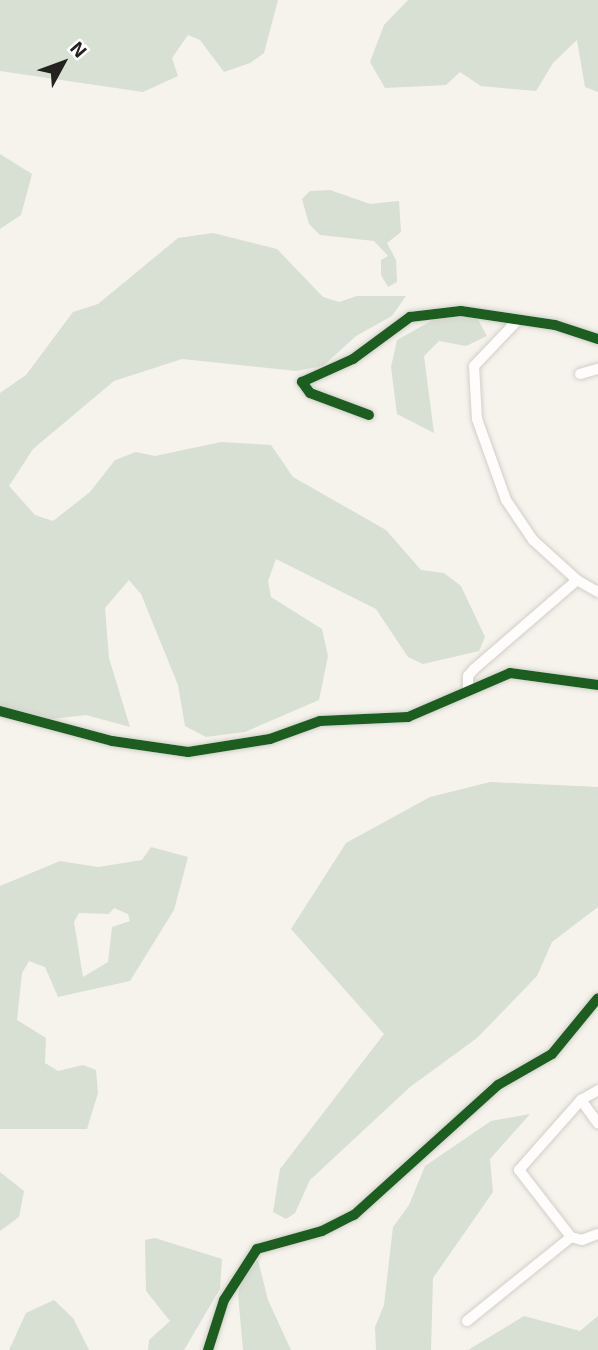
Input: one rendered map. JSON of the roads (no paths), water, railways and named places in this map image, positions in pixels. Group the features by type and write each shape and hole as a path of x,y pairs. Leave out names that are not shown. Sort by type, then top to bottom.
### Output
{"street":[{"path":"369,415 310,393 302,382 352,359 419,314 461,311 515,323 555,326 598,339"},
{"path":"515,323 474,366 477,419 506,500 533,540 577,580 598,592"},
{"path":"580,374 598,369"},
{"path":"468,690 468,676 474,668 577,580"},
{"path":"0,712 112,741 188,752 270,739 320,721 408,717 510,673 527,672 598,685"},
{"path":"208,1350 224,1300 257,1249 322,1231 354,1215 498,1085 552,1055 598,998"},
{"path":"598,1090 581,1100 519,1170 571,1237 582,1240 598,1234"},
{"path":"581,1100 598,1124"},
{"path":"467,1321 571,1237"}]}
